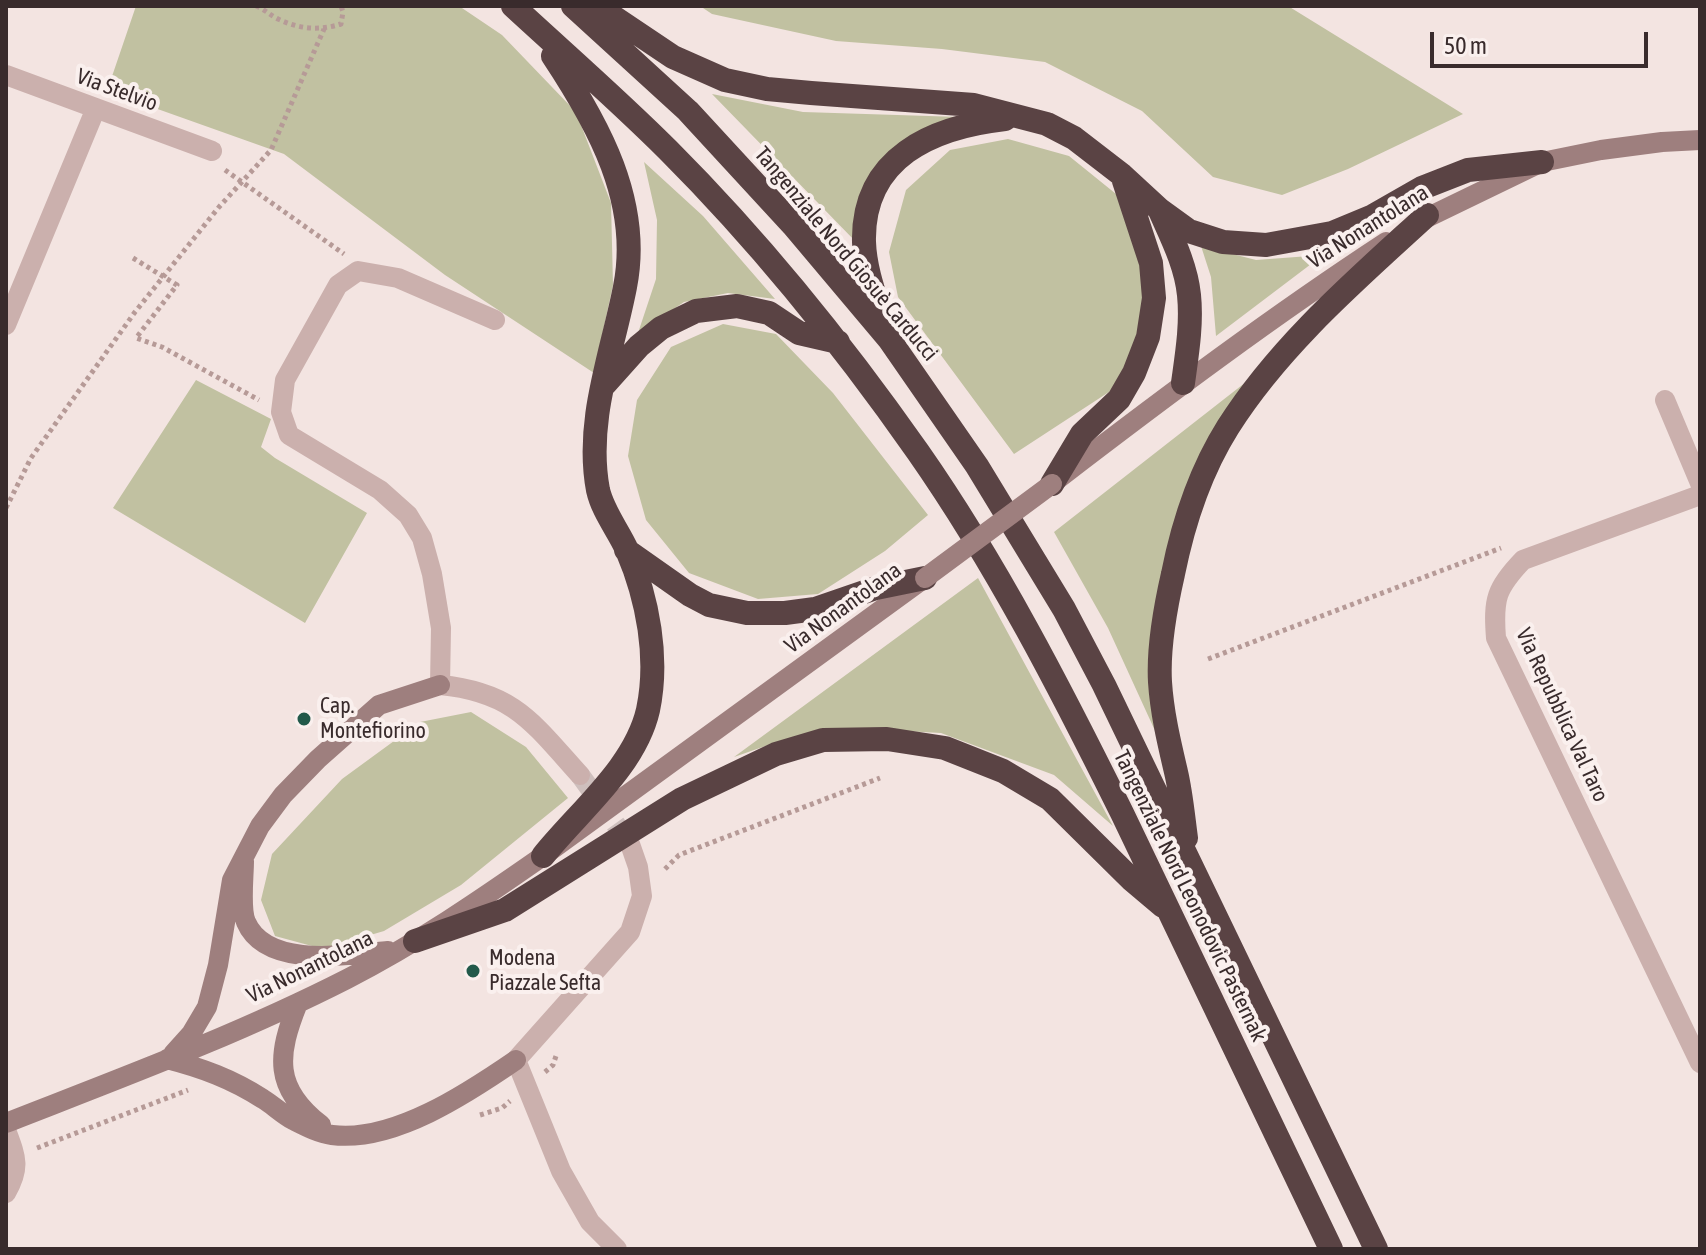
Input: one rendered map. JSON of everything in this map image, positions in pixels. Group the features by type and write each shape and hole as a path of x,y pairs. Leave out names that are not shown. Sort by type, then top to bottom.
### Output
{"highway":[{"path":"513,6 668,150 766,255 838,342"},
{"name":"Tangenziale Nord Giosuè Carducci","path":"573,6 688,111 793,225 889,339 977,466 1064,609"},
{"path":"597,6 673,57 725,80 767,89 974,105 1047,124 1074,138 1189,231 1223,242 1266,245 1332,233 1373,216 1422,188 1468,170 1542,162"},
{"path":"532,24 584,103 622,192 628,236 626,285 595,422 598,492 626,550 643,600 651,640 653,680 647,714 635,745 619,770 543,856"},
{"path":"889,339 872,286 864,241 867,213 883,175 907,149 933,135 976,122 1015,118"},
{"path":"1052,484 1082,434 1119,399 1134,373 1148,337 1154,298 1151,263 1122,175"},
{"path":"1160,210 1181,258 1189,293 1190,327 1183,383"},
{"path":"1189,860 1177,774 1165,728 1160,680 1165,609 1179,545 1201,482 1227,429 1260,384 1330,305 1427,215"},
{"path":"603,386 639,346 661,328 696,311 737,306 769,313 799,333 838,342"},
{"name":"Tangenziale Nord Leonodovic Pasternak","path":"838,342 920,454 993,572 1066,700 1331,1249"},
{"path":"626,550 709,605 747,613 815,609 876,588 925,578"},
{"name":"Tangenziale Nord Leonodovic Pasternak","path":"1064,609 1104,685 1376,1249"},
{"path":"407,945 505,910 682,799 776,754 823,740 887,739 945,748 1003,771 1050,799 1171,914"}],"main road":[{"name":"Via Nonantolana","path":"6,1123 298,1003 407,945 543,856 925,578 1183,383 1312,290 1427,215 1542,162 1616,148 1700,140"},
{"path":"440,685 379,705 283,795 260,826 232,880 218,965 207,1007 191,1034 167,1059 225,1077 289,1118 316,1131 343,1136 361,1136 378,1131 443,1106 473,1090 516,1060"},
{"path":"244,858 244,919 253,934 266,943 280,950 323,958 407,945"},
{"path":"298,1003 285,1034 281,1055 284,1076 291,1094 304,1112 343,1136"}],"street":[{"name":"Via Stelvio","path":"6,75 96,108 216,159"},
{"path":"6,325 96,108"},
{"path":"495,320 398,278 358,271 338,285 285,380 281,412 289,435 380,490 408,515 422,538 441,628 440,685 482,692 511,704 580,775"},
{"path":"1665,400 1700,483"},
{"name":"Via Repubblica Val Taro","path":"1700,495 1523,560 1504,579 1494,607 1496,638 1700,1063"},
{"path":"617,1249 590,1222 561,1171 516,1060 630,932 642,896 638,867 630,844"},
{"path":"6,1130 16,1156 16,1176 6,1193"}],"path":[{"path":"256,6 267,10 275,18 302,28 324,29 341,24 341,6"},
{"path":"6,508 31,458 135,312 219,207 271,150 324,29"},
{"path":"216,159 371,273"},
{"path":"133,258 177,285 136,338 162,347 281,412"},
{"path":"1208,659 1509,545"},
{"path":"664,878 665,866 679,855 880,778"},
{"path":"468,1119 502,1108 528,1088 553,1065 564,1041"},
{"path":"16,1156 200,1088"}],"green space":[{"path":"136,6 459,6 502,35 576,112 611,203 613,285 594,373 445,275 284,154 107,91"},
{"path":"700,6 1288,6 1463,114 1348,169 1282,195 1213,177 1142,111 1045,62 942,49 836,41 712,14"},
{"path":"712,94 803,112 960,117 922,131 856,242"},
{"path":"1008,139 1069,156 1121,198 1143,256 1146,303 1137,343 1112,390 1014,454 898,297 889,252 906,190 950,150"},
{"path":"644,162 703,216 775,299 728,293 684,302 638,333 656,279 657,220"},
{"path":"1201,246 1256,260 1323,255 1216,336 1211,277"},
{"path":"723,324 776,334 833,393 928,515 885,551 818,594 758,599 689,573 646,520 628,456 637,400 671,347"},
{"path":"1269,364 1172,550 1162,746 1108,628 1054,532"},
{"path":"196,380 271,419 261,447 367,513 305,623 113,508"},
{"path":"978,578 1113,826 1054,775 941,733 849,728 777,742 734,757"},
{"path":"471,712 526,747 568,798 461,885 384,931 323,949 275,936 261,900 272,854 342,779 420,722"}],"tunnel":[{"path":"580,775 630,844"}],"place":[{"name":"Cap. Montefiorino","path":"304,719"},
{"name":"Modena Piazzale Sefta","path":"473,971"}]}
